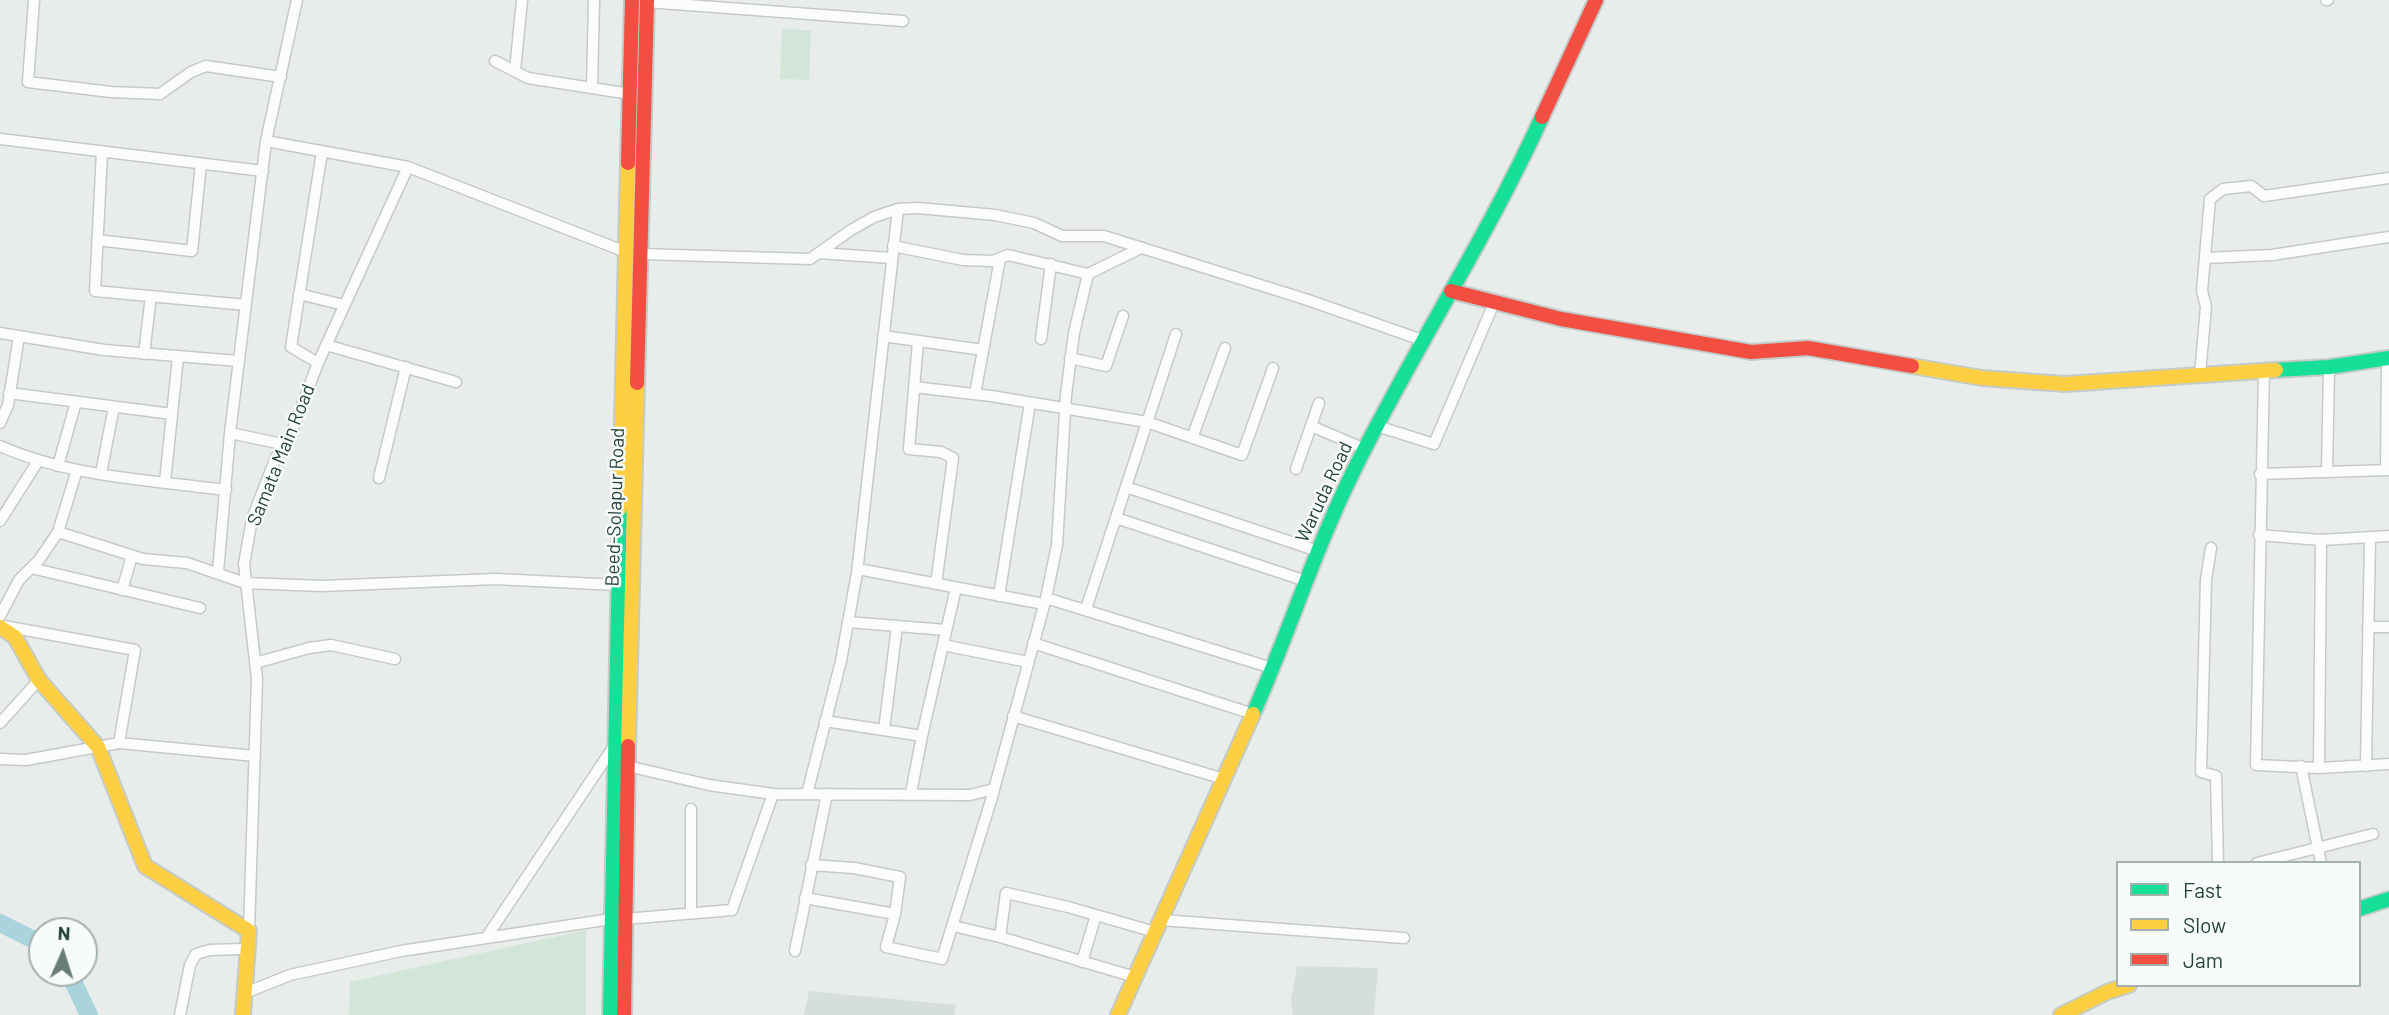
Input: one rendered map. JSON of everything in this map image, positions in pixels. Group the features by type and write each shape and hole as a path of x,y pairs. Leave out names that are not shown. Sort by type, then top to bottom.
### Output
{"street":[{"path":"34,0 28,82 111,92 160,94 191,72 206,66 281,77"},
{"name":"Samata Main Road","path":"218,572 238,361 266,141 297,0"},
{"path":"515,71 522,0"},
{"path":"592,88 594,0"},
{"name":"Waruda Road","path":"1118,1015 1253,715 1318,551 1365,449 1422,340 1512,183 1596,0"},
{"path":"642,1 903,21"},
{"name":"Beed-Solapur Road","path":"610,1015 627,766 633,253 630,94 642,1"},
{"name":"Beed-Solapur Road","path":"624,1015 613,748 617,585 642,1"},
{"path":"495,61 528,78 630,94"},
{"path":"0,139 263,171"},
{"path":"266,141 408,167 633,253 810,259 863,223 898,209 918,208 995,215 1034,223 1062,236 1104,236 1308,300 1422,340"},
{"path":"102,152 95,291 246,305"},
{"path":"318,363 291,347 322,152"},
{"path":"97,240 192,251 201,164"},
{"name":"Samata Main Road","path":"246,929 257,679 244,565 252,519 276,457 287,445 318,363 408,167"},
{"path":"2200,374 2206,307 2202,291 2210,199 2223,189 2251,186 2264,196 2389,178"},
{"path":"807,794 841,661 858,569 898,209"},
{"path":"2205,258 2272,255 2389,237"},
{"path":"893,246 963,260 993,261 1008,255 1088,274 1141,248"},
{"path":"819,253 891,258"},
{"path":"975,394 1000,258"},
{"path":"1041,338 1051,264"},
{"path":"811,865 854,868 900,877 895,914 886,947 943,959 994,789 1045,601 1057,545 1070,358 1088,274"},
{"path":"1451,291 1597,326 1751,352 1808,348 1982,378 2065,384 2329,368 2388,358 2388,470 2260,474"},
{"path":"299,294 344,305"},
{"path":"144,354 151,296"},
{"path":"1377,426 1434,444 1494,303"},
{"path":"1070,358 1106,366 1122,316"},
{"path":"0,333 104,350 238,361"},
{"path":"1086,609 1176,334"},
{"path":"0,423 8,405 19,336"},
{"path":"883,336 983,351"},
{"path":"918,341 909,449 940,452 953,458 936,584"},
{"path":"326,345 456,382"},
{"path":"1192,438 1225,348"},
{"path":"165,482 178,357"},
{"path":"379,478 406,368"},
{"path":"914,387 975,394 1147,422 1242,455 1273,368"},
{"path":"2327,472 2329,368"},
{"path":"2264,370 2256,765 2319,768 2389,764"},
{"path":"9,393 172,414"},
{"path":"58,466 76,402"},
{"path":"999,596 1030,403"},
{"path":"1296,469 1319,403"},
{"path":"101,473 114,407"},
{"path":"1311,426 1365,449"},
{"path":"230,433 287,445"},
{"path":"0,446 38,461 77,470 226,490"},
{"path":"0,521 38,461"},
{"path":"0,616 19,580 58,532 77,470"},
{"path":"1126,487 1318,551"},
{"path":"1116,518 1306,581"},
{"path":"58,532 132,556 187,563 245,583 322,586 496,579 617,585"},
{"path":"2259,535 2321,540 2389,536"},
{"path":"2367,766 2370,537"},
{"path":"2319,768 2321,540"},
{"path":"2211,548 2206,580 2201,772 2216,776 2218,861"},
{"path":"122,590 132,556"},
{"path":"31,568 200,608"},
{"path":"858,569 999,596 1086,609 1272,668"},
{"path":"911,793 956,588"},
{"path":"848,622 946,630"},
{"path":"884,730 897,626"},
{"path":"0,627 15,637 40,680 98,747 145,866 246,929"},
{"path":"0,627 135,650 119,743"},
{"path":"2368,627 2389,627"},
{"path":"1033,643 1253,715"},
{"path":"255,663 309,648 331,645 395,659"},
{"path":"943,645 1028,662"},
{"path":"0,723 40,680"},
{"path":"1013,716 1224,779"},
{"path":"825,721 922,736"},
{"path":"0,759 26,760 119,743 255,756"},
{"path":"486,938 613,748"},
{"path":"627,766 709,785 773,794 970,795 994,789"},
{"path":"2301,766 2320,861"},
{"path":"245,993 302,972 401,951 618,919 732,910 773,794"},
{"path":"794,951 827,794"},
{"path":"691,809 691,912"},
{"path":"2265,861 2373,834"},
{"path":"1000,937 1006,893 1096,915 1158,926 1404,938"},
{"path":"804,898 895,914"},
{"path":"2361,908 2389,900"},
{"path":"1082,962 1096,915"},
{"path":"953,926 1135,977"},
{"path":"237,1015 241,949 246,929"},
{"path":"243,1015 246,929"},
{"path":"180,1015 190,965 196,954 210,950 241,949"},
{"path":"2061,1015 2123,987"}],"shaded area":[{"path":"1297,966 1378,968 1374,1015 1293,1015 1291,999"},
{"path":"809,991 956,1005 954,1015 804,1015"}],"green space":[{"path":"782,29 811,30 809,80 780,79"},
{"path":"586,930 586,1015 349,1015 350,982"}],"waterway":[{"path":"0,923 28,937"},
{"path":"76,987 89,1015"}],"traffic: fast":[{"path":"1253,714 1327,529 1355,468 1498,206 1542,117"},
{"path":"2276,370 2329,367 2389,358"},
{"path":"610,1015 620,508"},
{"path":"2361,908 2389,899"}],"traffic: slow":[{"path":"620,508 628,163"},
{"path":"1912,366 1982,378 2065,384 2276,370"},
{"path":"628,746 637,383"},
{"path":"0,627 15,637 39,680 98,747 145,866 249,931 243,1015"},
{"path":"1118,1015 1253,714"},
{"path":"2061,1015 2123,987"}],"traffic: jam":[{"path":"628,163 632,0"},
{"path":"637,383 647,0"},
{"path":"1542,117 1596,0"},
{"path":"1451,291 1561,319 1751,352 1808,348 1912,366"},
{"path":"624,1015 628,746"}]}
